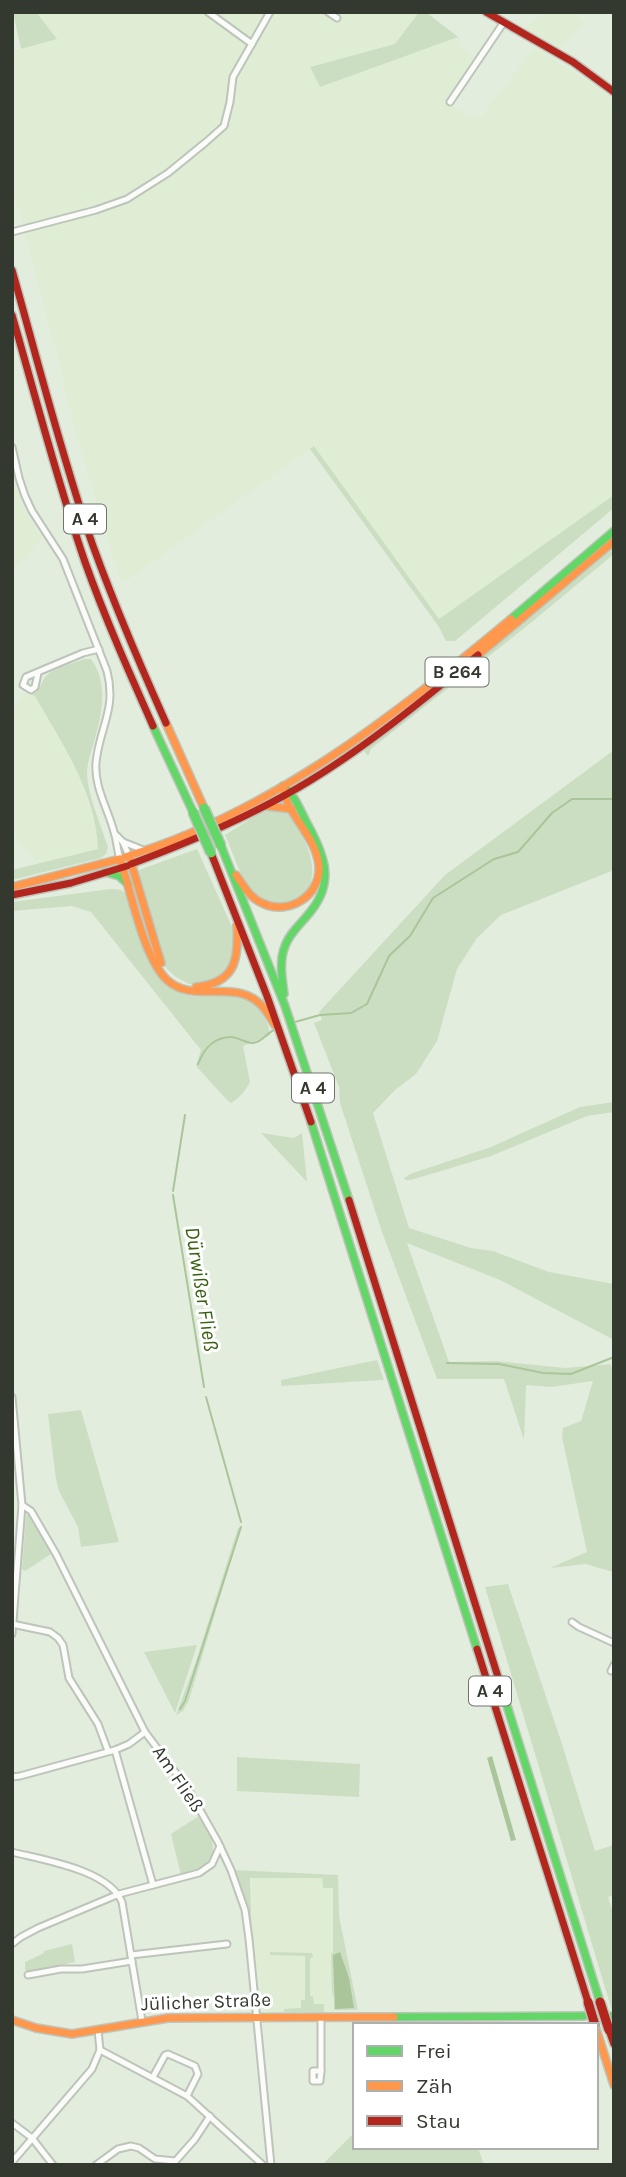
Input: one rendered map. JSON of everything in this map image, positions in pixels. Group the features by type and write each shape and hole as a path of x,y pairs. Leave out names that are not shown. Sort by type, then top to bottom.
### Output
{"main road":[{"path":"492,13 581,67 614,92"},
{"name":"A 4","path":"12,270 72,479 99,561 130,642 221,846 286,1010 330,1139 614,2044"},
{"name":"A 4","path":"12,315 62,493 86,565 117,646 211,853 284,1040 594,2023"},
{"name":"B 264","path":"126,862 219,829 267,806 431,685 614,531"},
{"name":"B 264","path":"126,862 286,791 385,730 516,625 614,541"},
{"path":"227,862 248,891 262,903 272,907 286,907 305,899 316,883 318,861 286,791"},
{"path":"286,791 322,853 326,874 318,901 285,946 281,967 286,1010"},
{"path":"267,806 292,809"},
{"path":"12,895 71,883 126,862"},
{"path":"126,862 128,884 153,961 160,973 170,983 189,992 228,991 244,994 260,1004 274,1020"},
{"path":"12,887 126,862"},
{"path":"126,862 159,958 166,972 181,984 194,987 220,982 232,969 239,946 236,913"},
{"path":"105,872 119,876 128,884"},
{"name":"Jülicher Straße","path":"12,2020 36,2028 72,2034 167,2018 584,2016"},
{"name":"A 4","path":"598,2034 614,2085"}],"street":[{"path":"208,12 252,44"},
{"path":"15,231 127,199 168,173 224,126 233,77 270,12"},
{"path":"328,12 337,18"},
{"path":"450,102 504,22"},
{"path":"12,447 25,496 63,559 110,680 111,700 97,757 97,778 126,862"},
{"path":"38,673 83,653 99,649"},
{"path":"115,834 123,842 146,851"},
{"path":"123,842 126,862"},
{"path":"12,1397 15,1459 22,1505 12,1634"},
{"path":"13,1504 22,1505"},
{"name":"Am Fließ","path":"22,1505 32,1511 56,1554 145,1732 188,1789 232,1870 246,1913 271,2165"},
{"path":"572,1622 614,1643"},
{"path":"13,1624 50,1632 58,1638 62,1644 69,1678 99,1724 108,1751"},
{"path":"12,1777 115,1750 145,1732"},
{"path":"115,1750 153,1885"},
{"path":"12,1944 38,1928 119,1894 200,1873 212,1864 220,1846"},
{"path":"12,1852 82,1872 119,1894 142,2021"},
{"path":"28,1975 61,1969 82,1969 131,1958 227,1944"},
{"path":"321,2017 321,2071"},
{"path":"12,2162 92,2069 100,2050 98,2030"},
{"path":"100,2050 187,2096 263,2165"},
{"path":"153,2077 168,2054 195,2066 198,2074 187,2096"},
{"path":"96,2165 118,2149 131,2146 139,2148 156,2162 174,2163 210,2116"},
{"path":"12,2123 32,2138 53,2165"}],"shaded area":[{"path":"13,12 36,12 57,39 21,49"},
{"path":"36,12 415,12 417,14 395,44 310,66 320,87 458,37 466,52 474,59 447,100 449,104 473,118 482,116 535,47 600,89 614,102 614,495 439,620 314,446 125,582 120,580 76,433 58,355 12,191 12,51 56,39"},
{"path":"419,12 426,12 458,37 320,87 310,67 395,44"},
{"path":"543,12 575,12 585,23 560,48 525,29"},
{"path":"314,446 439,619 614,495 614,508 455,641 446,641 439,627 310,449"},
{"path":"12,477 26,513 42,538 12,571"},
{"path":"614,546 614,554 371,749 368,756 364,751"},
{"path":"84,659 91,659 97,669 102,689 99,721 87,774 92,801 108,847 106,854 101,858 12,880 12,870 98,849 91,808 76,769 32,695 50,673"},
{"path":"24,693 35,696 81,779 97,831 98,849 39,866 12,831 12,710"},
{"path":"614,750 614,870 501,915 477,938 457,969 437,1041 416,1074 395,1090 373,1113 409,1228 471,1248 493,1251 549,1272 614,1284 614,1340 500,1280 407,1243 449,1362 496,1361 565,1368 611,1364 614,1381 613,1572 586,1564 550,1568 587,1552 562,1437 563,1428 581,1421 593,1381 551,1387 526,1385 524,1440 504,1379 437,1379 382,1232 340,1103 339,1087 314,1023 322,1020 319,1012 445,875"},
{"path":"273,809 286,813 294,820 312,863 311,882 306,890 299,898 283,904 265,901 249,887 225,835 260,813"},
{"path":"197,849 233,929 235,959 224,974 214,980 189,984 164,966 159,939 141,888 139,870"},
{"path":"110,889 121,890 126,894 150,960 175,988 194,996 239,997 250,1001 264,1016 270,1035 243,1046 250,1082 242,1094 231,1103 196,1066 201,1050 91,912 72,906 12,911 12,902"},
{"path":"614,1102 614,1112 587,1116 491,1156 411,1180 404,1178 491,1147 580,1107"},
{"path":"261,1133 294,1138 302,1133 307,1182"},
{"path":"377,1360 384,1380 281,1386 281,1380"},
{"path":"81,1410 119,1542 81,1547 78,1527 59,1491 48,1414"},
{"path":"29,1513 51,1554 25,1571 22,1569 26,1516"},
{"path":"241,1527 189,1700 183,1711 176,1715 238,1528"},
{"path":"508,1584 595,1851 614,1845 614,1895 608,1897 614,1915 614,2011 485,1587"},
{"path":"197,1645 175,1713 144,1652"},
{"path":"492,1756 516,1840 511,1841 487,1758"},
{"path":"237,1757 360,1764 359,1797 237,1791"},
{"path":"199,1816 211,1836 212,1853 203,1865 181,1875 171,1834"},
{"path":"234,1870 338,1875 339,1916 358,2010 334,2010 331,1953 333,1888 323,1888 322,1878 250,1878 252,1940"},
{"path":"252,1877 338,1877 334,2013 264,2010 252,1938"},
{"path":"72,1944 75,1962 29,1972 25,1970 25,1962 44,1951"},
{"path":"270,1952 312,1953 310,1996 313,1996 314,2004 324,2004 324,2012 284,2012 284,2009 301,2008 301,2000 305,2000 305,1956 270,1955"},
{"path":"340,1952 349,1978 354,2008 335,2009 333,1955"},
{"path":"353,2134 353,2149 479,2149 484,2165 322,2165"}],"waterway":[{"name":"Dürwißer Fließ","path":"295,1022 320,1015 351,1013 367,1004 389,956 410,936 433,898 494,859 518,852 552,813 572,799 614,799"},
{"name":"Dürwißer Fließ","path":"198,1064 206,1049 219,1039 234,1037 253,1043 276,1029"},
{"name":"Dürwißer Fließ","path":"173,1191 185,1115"},
{"name":"Dürwißer Fließ","path":"173,1195 204,1387"},
{"path":"447,1363 499,1364 543,1373 571,1374 614,1357"},
{"name":"Dürwißer Fließ","path":"206,1397 241,1522"},
{"name":"Dürwißer Fließ","path":"180,1709 185,1701 241,1527"}],"traffic: fast":[{"path":"511,619 614,531"},
{"path":"153,726 193,812"},
{"path":"283,786 295,800 315,838 325,869 323,890 318,900 293,932 283,952 284,994"},
{"path":"204,808 221,846"},
{"path":"193,812 211,853"},
{"path":"221,846 285,1006 349,1200"},
{"path":"105,872 119,876 128,884"},
{"path":"311,1122 477,1649"},
{"path":"498,1677 600,2002"},
{"path":"394,2017 584,2016"}],"traffic: slow":[{"path":"478,655 614,541"},
{"path":"125,857 179,838 231,815 330,758 423,690 511,619"},
{"path":"166,723 204,808"},
{"path":"236,875 254,898 272,906 282,907 301,901 315,886 319,866 317,855 289,806 283,786"},
{"path":"267,806 292,809"},
{"path":"129,856 161,963"},
{"path":"12,887 120,859"},
{"path":"120,859 144,940 167,980 177,987 189,990 248,996 261,1005 275,1025"},
{"path":"196,987 219,981 232,968 237,949 237,925"},
{"path":"12,2020 36,2028 72,2034 168,2018 394,2017"},
{"path":"598,2035 614,2085"}],"traffic: jam":[{"path":"486,12 573,62 614,92"},
{"path":"12,270 86,526 104,576 166,723"},
{"path":"12,315 85,562 153,726"},
{"path":"131,864 223,826 268,805 311,780 376,736 478,655"},
{"path":"211,853 267,996 311,1122"},
{"path":"12,895 71,883 127,866"},
{"path":"349,1200 498,1677"},
{"path":"477,1649 588,2002"},
{"path":"588,2002 594,2023"},
{"path":"600,2002 609,2030"},
{"path":"609,2030 614,2044"}]}
